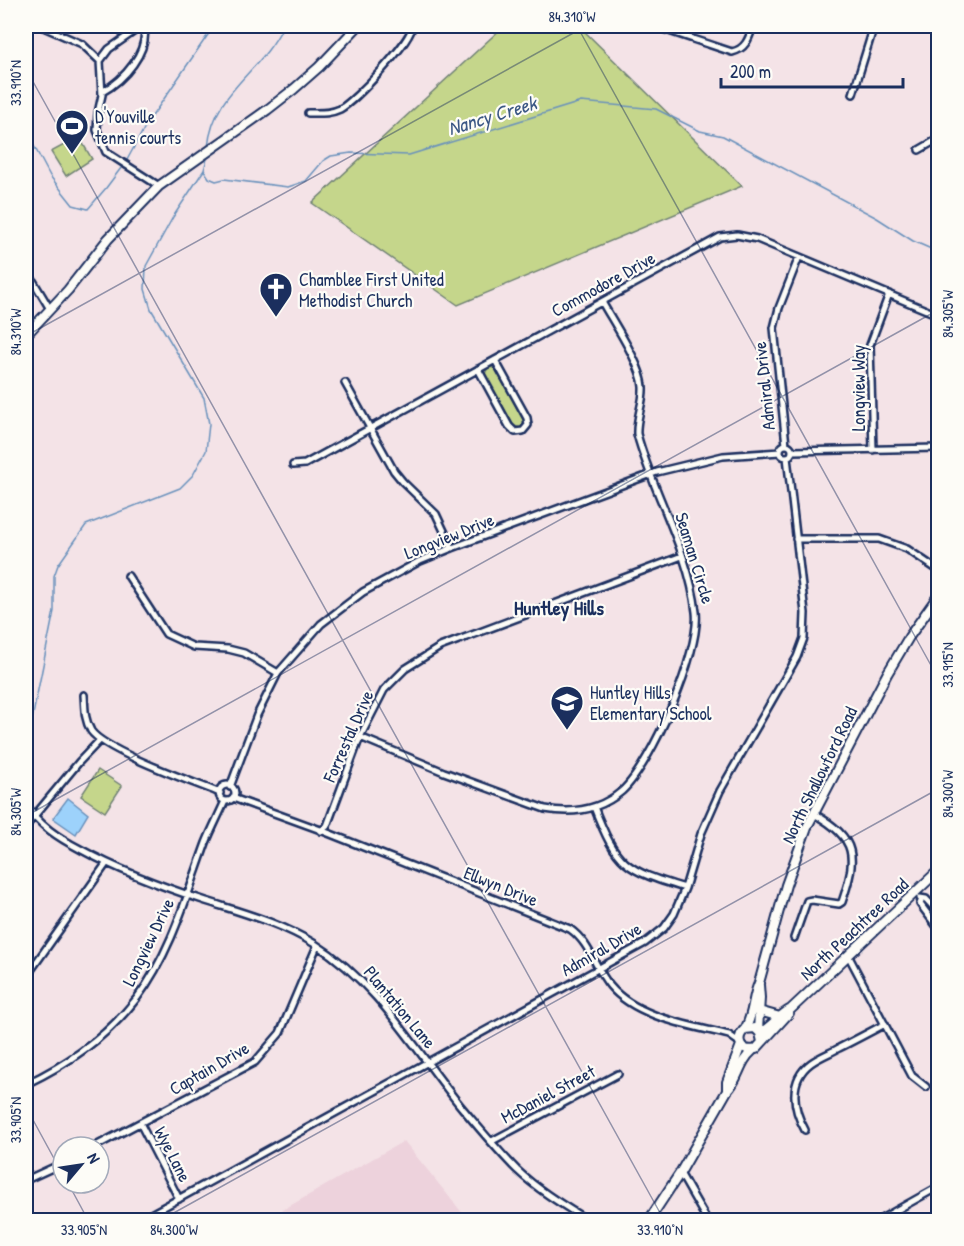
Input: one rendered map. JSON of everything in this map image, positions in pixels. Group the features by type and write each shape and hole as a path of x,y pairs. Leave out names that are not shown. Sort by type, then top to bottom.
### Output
{"street":[{"path":"41,26 82,44 100,61"},
{"path":"102,92 116,85 144,48 146,35 143,26 109,49 100,61 102,92 97,130 106,152 159,186"},
{"path":"26,335 68,290 108,239 159,186 310,76 358,26"},
{"path":"308,113 331,112 347,104 411,35 412,26"},
{"path":"654,26 732,52 748,41 753,26"},
{"path":"853,94 874,26"},
{"path":"919,150 939,139"},
{"name":"Commodore Drive","path":"293,465 305,464 720,237 745,235 939,315"},
{"name":"Admiral Drive","path":"786,445 774,328 778,308 799,257"},
{"path":"26,269 50,309"},
{"name":"Longview Way","path":"873,450 870,345 889,294"},
{"name":"Seaman Circle","path":"360,737 444,772 545,809 573,812 594,807 621,792 636,773 667,717 686,672 697,615 692,588 682,556 641,447 637,427 643,398 643,382 640,372 602,302"},
{"path":"478,369 509,426 515,432 523,431 528,425 527,418 495,360"},
{"path":"345,383 398,477 436,514 452,548"},
{"path":"793,451 790,446 786,445 782,446 780,452 783,457 787,457 793,451 939,448"},
{"name":"Longview Drive","path":"230,787 257,715 278,673 321,624 340,608 390,578 452,548 651,474 723,456 780,452"},
{"name":"Admiral Drive","path":"140,1221 645,943 664,928 674,914 685,888 701,834 715,801 801,648 805,630 805,613 787,457"},
{"path":"796,539 879,538 901,546 939,570"},
{"name":"Forrestal Drive","path":"321,831 327,826 360,737 376,705 394,679 440,647 682,556"},
{"path":"128,576 166,634 194,646 244,653 258,659 278,673"},
{"name":"North Shallowford Road","path":"743,1030 751,1018 754,993 759,983 791,869 814,814 887,674 939,596"},
{"path":"84,695 85,719 92,732 100,740 122,753 220,793 225,801 233,798 234,791 230,787 224,787 220,793"},
{"path":"26,826 100,740"},
{"name":"Ellwyn Drive","path":"233,798 570,929 579,936 610,986 623,1000 640,1010 729,1035 740,1044"},
{"name":"Longview Drive","path":"26,1084 67,1062 85,1049 102,1035 137,998 167,945 225,801"},
{"name":"Plantation Lane","path":"26,804 33,816 57,836 106,864 187,895 276,924 318,946 352,973 379,1001 463,1108 518,1170 537,1187 587,1221"},
{"path":"594,807 608,841 626,864 651,878 685,888"},
{"path":"794,938 807,902 812,900 838,904 842,902 851,874 850,850 844,837 840,831 814,814"},
{"path":"26,977 106,864"},
{"name":"North Peachtree Road","path":"759,1031 769,1028 791,1009 939,871"},
{"path":"915,892 939,912"},
{"path":"922,899 920,904 939,928"},
{"name":"Captain Drive","path":"111,1138 255,1062 280,1033 318,946"},
{"path":"848,955 912,1076 927,1087"},
{"name":"North Shallowford Road","path":"759,983 759,1031"},
{"name":"North Peachtree Road","path":"649,1221 735,1080 744,1058 759,1047 789,1015 791,1009"},
{"path":"759,1011 780,1017"},
{"path":"805,1130 796,1113 794,1102 795,1091 805,1068 817,1059 885,1024"},
{"path":"729,1035 752,1028 759,1031 762,1042"},
{"name":"North Peachtree Road","path":"727,1090 727,1082 743,1030"},
{"path":"740,1044 746,1050 753,1050"},
{"name":"McDaniel Street","path":"492,1141 618,1074"},
{"name":"Wye Lane","path":"140,1123 179,1199"},
{"path":"26,1180 51,1168"},
{"path":"680,1173 707,1221"},
{"path":"879,1221 939,1187"}],"shaded area":[{"path":"404,1141 468,1220 265,1220 337,1179"}],"green space":[{"path":"504,26 579,26 742,186 458,305 312,203"},
{"name":"D'Youville tennis courts","path":"79,137 92,159 66,176 51,152"},
{"path":"488,367 495,368 524,421 521,428 514,426 485,374"},
{"path":"98,770 122,786 105,812 81,796"}],"water":[{"path":"68,798 88,814 76,834 53,818"}],"waterway":[{"name":"Nancy Creek","path":"26,131 50,176 73,205 88,209 127,160 146,125 214,26"},
{"name":"Nancy Creek","path":"208,147 212,127 219,110 263,57 283,26"},
{"name":"Nancy Creek","path":"204,170 209,178 216,181 224,179 288,187 306,181 323,161 331,156 351,153 409,155 581,102 656,109 700,131 723,136 877,218 913,241 938,252"},
{"path":"26,749 54,611 54,576 58,565 86,525 180,488 193,475 206,451 209,424 204,398 151,309 145,289 146,266 173,217 204,170 208,155"}],"place":[{"name":"D'Youville tennis courts","path":"72,155"},
{"name":"Chamblee First United Methodist Church","path":"276,318"},
{"name":"Huntley Hills Elementary School","path":"567,731"}],"district":[{"name":"Huntley Hills","path":"559,607"}]}
